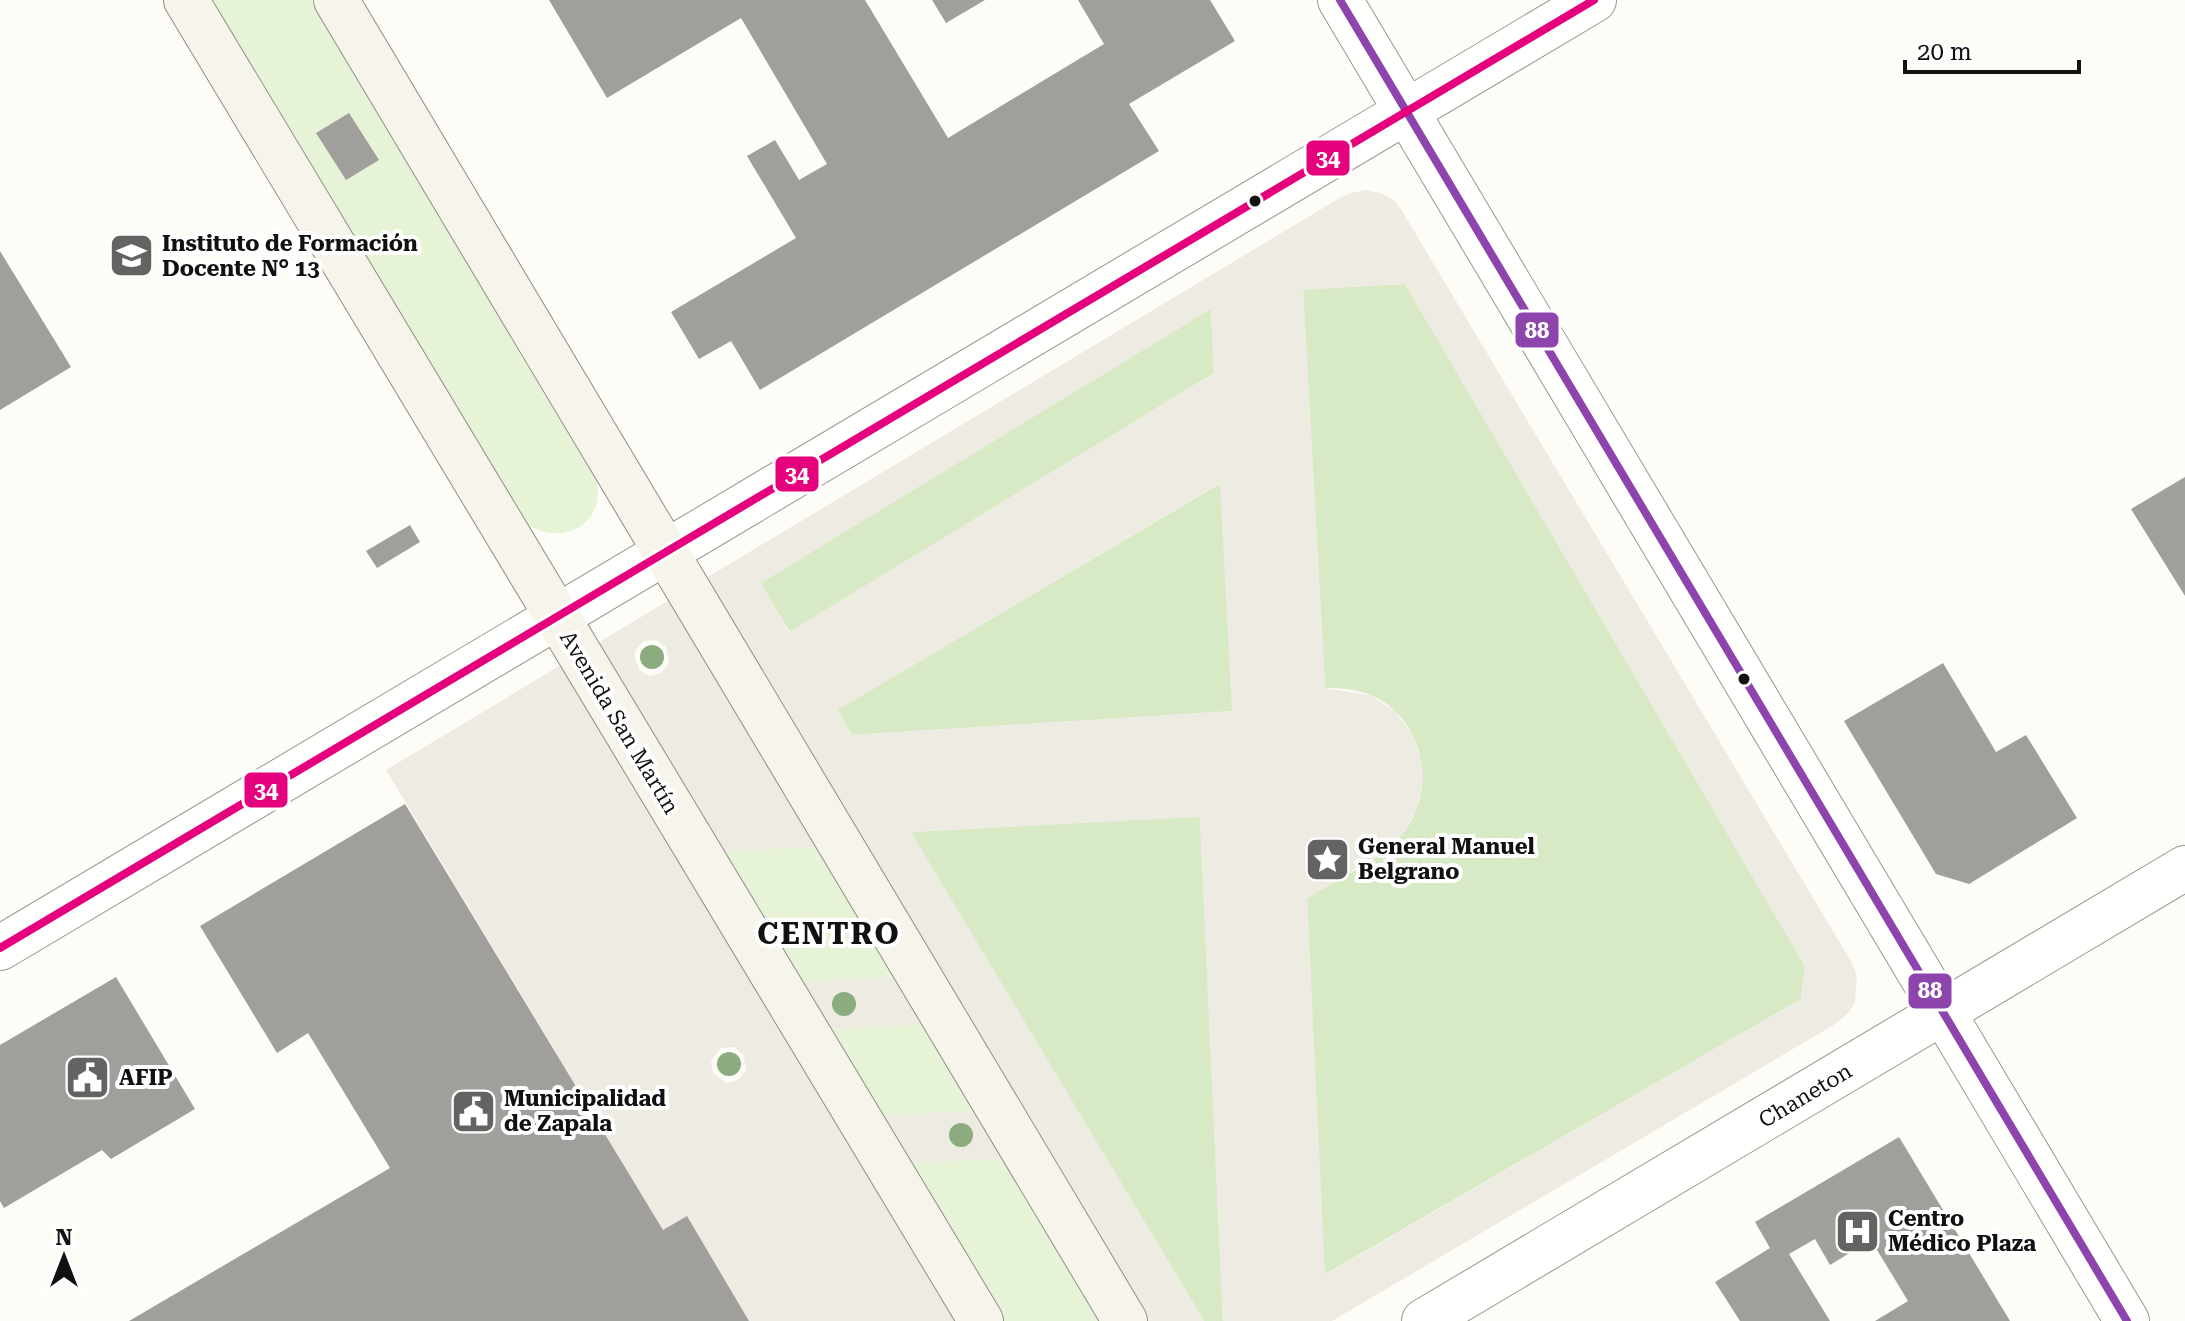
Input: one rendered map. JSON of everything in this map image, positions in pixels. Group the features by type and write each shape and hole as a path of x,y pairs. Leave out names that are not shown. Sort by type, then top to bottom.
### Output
{"main road":[{"name":"Avenida San Martín","path":"186,0 981,1321"},
{"path":"336,0 1125,1321"}],"street":[{"path":"1340,0 2127,1321"},
{"path":"0,948 1594,0"},
{"name":"Chaneton","path":"1424,1321 2185,868"}],"green space":[{"path":"209,0 311,0 593,469 598,487 597,502 592,515 583,525 557,533 541,531 525,523"},
{"path":"1405,284 1805,966 1801,999 1324,1275 1307,898 1394,843 1414,815 1422,775 1420,754 1413,735 1402,718 1387,704 1363,692 1325,688 1303,289"},
{"path":"1211,308 1214,373 790,632 760,583"},
{"path":"1221,483 1233,711 852,735 837,710"},
{"path":"1200,816 1223,1321 1204,1321 910,832"},
{"path":"821,847 898,977 800,982 721,851"},
{"path":"927,1024 979,1111 881,1116 828,1029"},
{"path":"1007,1158 1105,1321 1004,1321 909,1163"}],"shaded area":[{"path":"1366,190 1380,193 1394,200 1402,211 1852,963 1857,976 1855,1003 1837,1023 1332,1321 1223,1321 1200,817 911,832 1204,1321 1105,1321 1007,1158 909,1163 1004,1321 749,1321 687,1216 663,1230 386,770 1351,193","holes":["1405,284 1805,966 1801,999 1325,1275 1307,899 1379,854 1402,835 1417,809 1423,779 1413,735 1395,711 1370,695 1325,688 1303,290","1211,309 1214,373 789,632 761,583","1220,483 1232,711 852,735 838,710","656,640 666,647 669,663 661,673 650,676 640,671 634,656 644,641","821,847 897,977 800,982 722,851","927,1024 979,1111 881,1116 829,1029","733,1047 743,1054 746,1070 738,1080 727,1083 713,1073 711,1061 721,1048"]}],"building":[{"path":"549,0 865,0 948,138 1104,44 1078,0 1210,0 1235,41 1129,104 1159,151 760,390 731,341 699,359 671,312 796,238 747,156 775,140 799,180 827,164 741,18 607,98"},
{"path":"932,0 985,0 946,23"},
{"path":"349,113 379,160 346,180 316,133"},
{"path":"0,251 71,367 0,410"},
{"path":"2185,477 2185,596 2131,509"},
{"path":"410,525 420,542 377,568 366,551"},
{"path":"1943,663 1996,752 2026,735 2077,818 1969,884 1936,874 1844,721"},
{"name":"Municipalidad de Zapala","path":"405,804 663,1230 687,1216 749,1321 129,1321 390,1168 308,1033 277,1053 200,926"},
{"name":"AFIP","path":"116,977 195,1109 111,1159 102,1150 4,1208 0,1201 0,1045"},
{"name":"Centro Médico Plaza","path":"1899,1137 2010,1321 1875,1321 1908,1301 1871,1240 1830,1265 1815,1239 1789,1254 1830,1321 1740,1321 1715,1282 1770,1248 1755,1222"}],"transit line":[{"name":"88","path":"1340,0 2127,1321"},
{"name":"34","path":"0,948 1594,0"}],"place":[{"name":"Instituto de Formación Docente N° 13","path":"131,256"},
{"name":"General Manuel Belgrano","path":"1327,859"},
{"name":"AFIP","path":"88,1077"},
{"name":"Municipalidad de Zapala","path":"473,1111"},
{"name":"Centro Médico Plaza","path":"1857,1231"}],"district":[{"name":"CENTRO","path":"829,934"}]}
